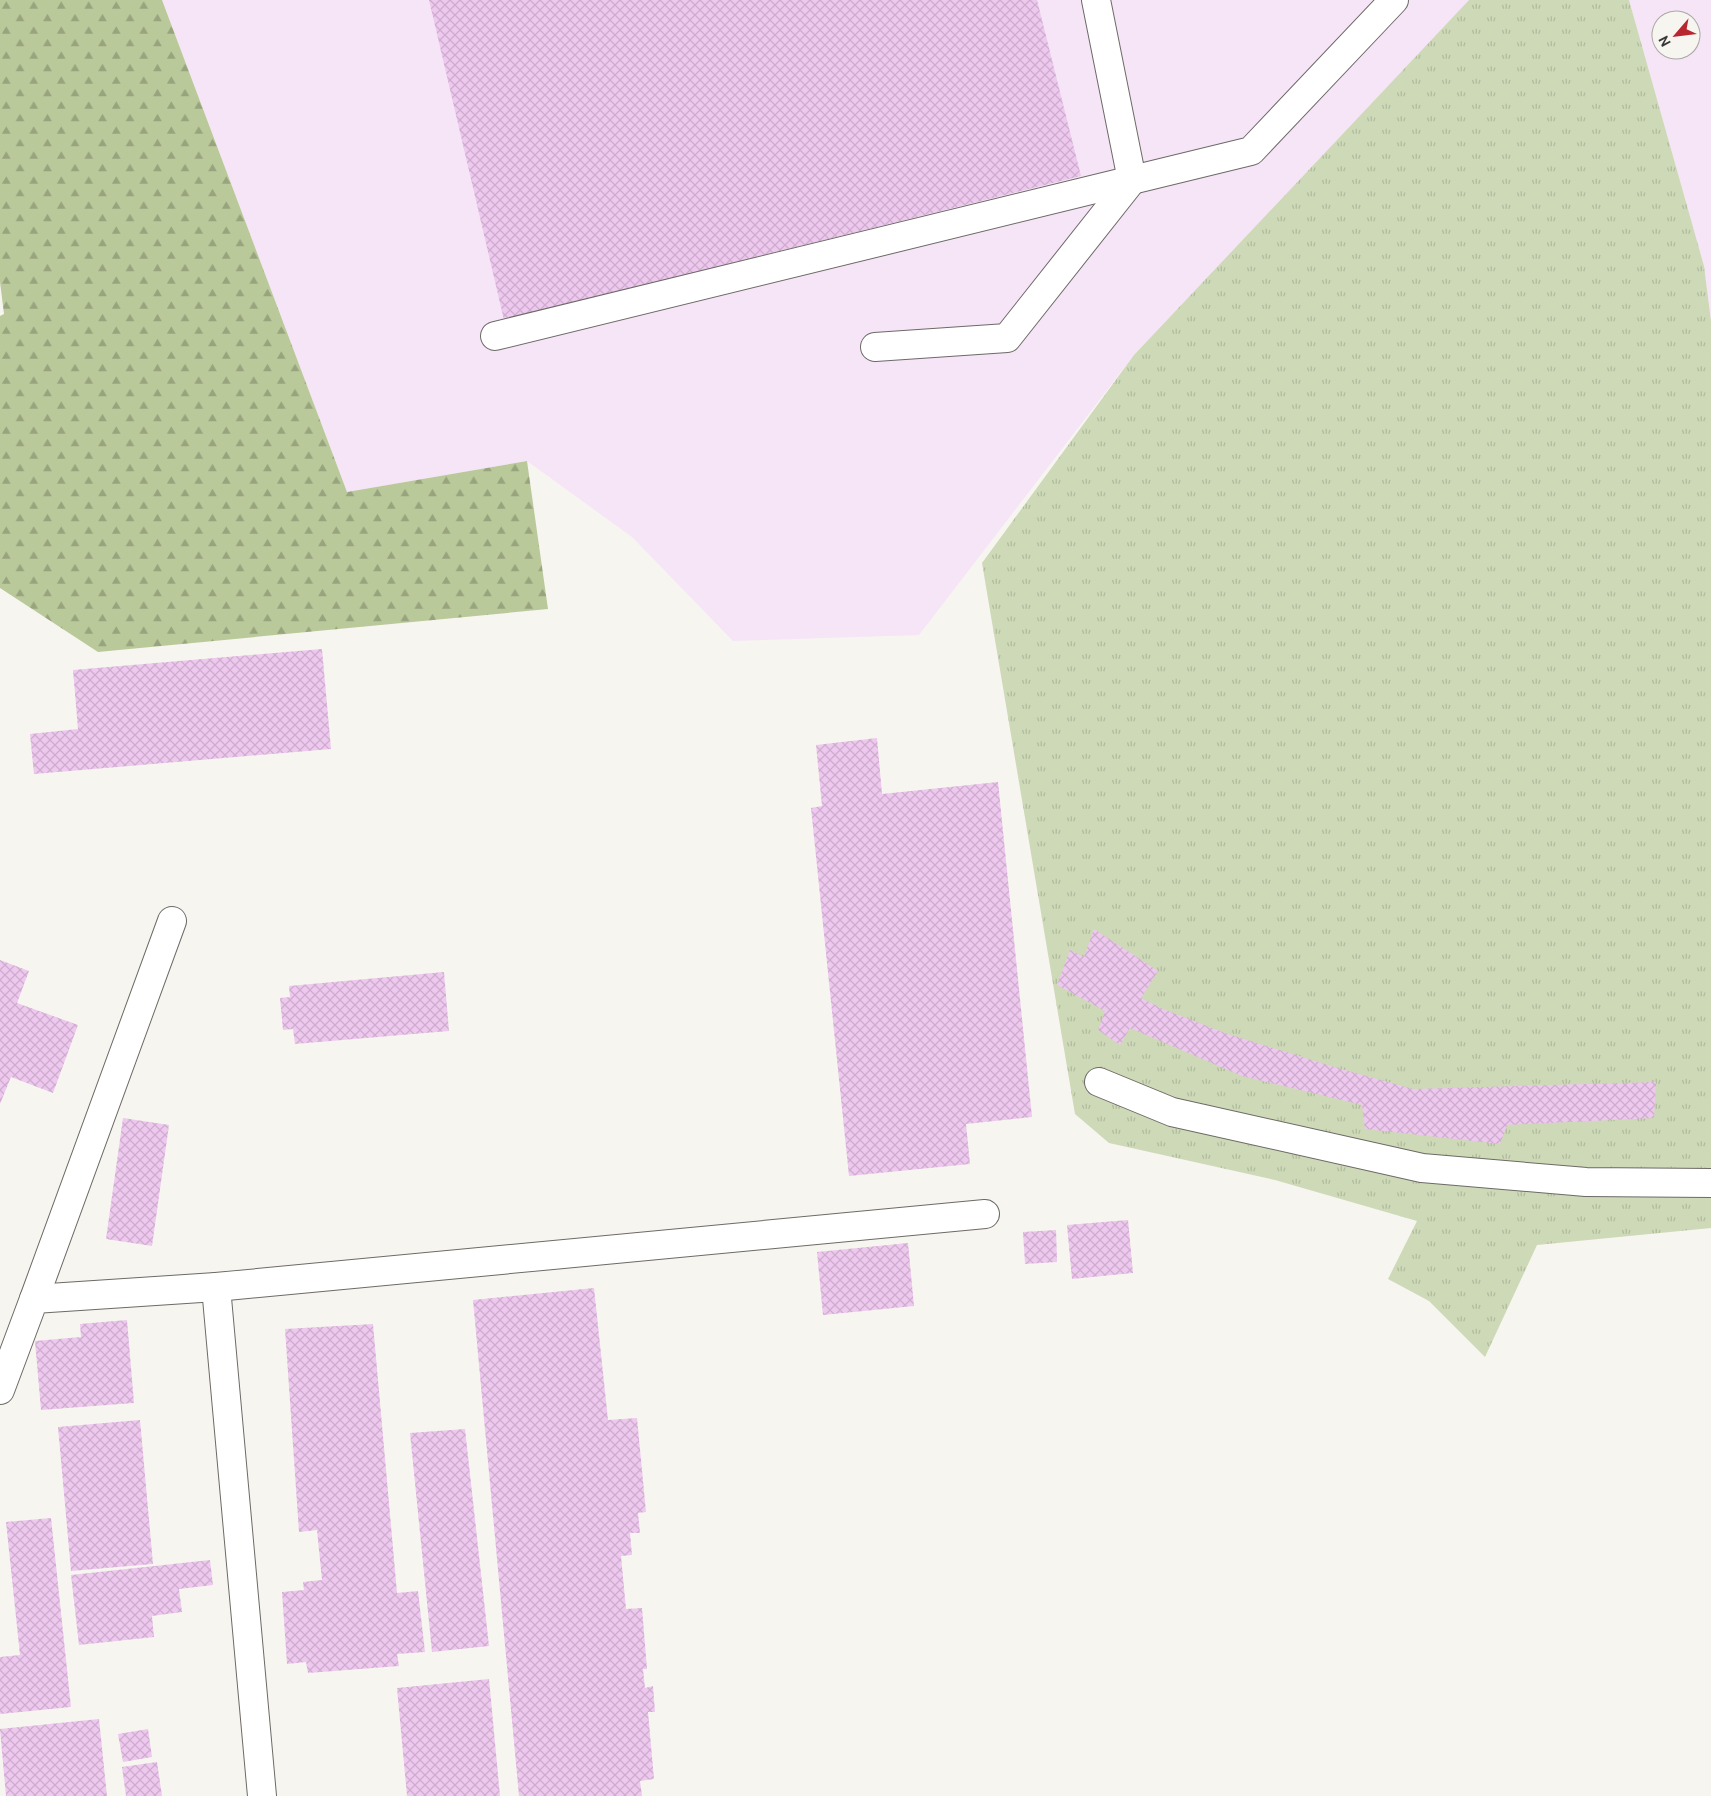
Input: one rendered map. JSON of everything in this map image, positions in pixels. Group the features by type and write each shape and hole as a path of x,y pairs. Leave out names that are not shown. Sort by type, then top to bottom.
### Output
{"street":[{"path":"875,346 1007,338 1132,180 1096,0"},
{"path":"495,336 1251,151 1394,0"},
{"path":"0,1390 172,921"},
{"path":"1099,1082 1172,1112 1422,1168 1586,1182 1711,1183"},
{"path":"34,1299 216,1287 985,1214"},
{"path":"216,1287 262,1796"}],"shaded area":[{"path":"162,0 1469,0 1134,355 919,635 733,641 632,537 527,461 347,492"},
{"path":"1629,0 1711,0 1711,321 1704,266"}],"green space":[{"path":"0,0 162,0 347,492 527,461 548,609 98,652 0,588 0,316 4,314 0,282"},
{"path":"1469,0 1629,0 1704,266 1711,321 1711,1228 1537,1245 1485,1357 1429,1301 1388,1279 1417,1221 1275,1180 1109,1143 1075,1114 982,563 1134,355"}],"building":[{"path":"429,0 1037,0 1081,176 504,320"},
{"path":"322,649 331,749 34,774 30,734 78,729 73,670"},
{"path":"877,738 882,794 998,782 1032,1117 966,1124 970,1164 849,1176 811,808 822,806 816,745"},
{"path":"1094,929 1158,971 1141,998 1163,1009 1225,1033 1413,1089 1656,1082 1654,1118 1507,1125 1500,1144 1365,1129 1362,1105 1242,1076 1130,1028 1120,1045 1098,1030 1105,1011 1057,985 1070,950 1084,957"},
{"path":"0,960 29,971 17,1003 78,1025 53,1093 11,1077 0,1104"},
{"path":"444,972 449,1031 295,1044 293,1029 283,1030 280,998 290,997 289,986"},
{"path":"123,1118 169,1125 152,1246 106,1239"},
{"path":"1128,1220 1133,1273 1072,1279 1067,1225"},
{"path":"1056,1230 1057,1262 1025,1264 1023,1232"},
{"path":"908,1243 914,1306 823,1315 817,1252"},
{"path":"594,1288 608,1420 637,1418 646,1512 638,1513 640,1533 630,1533 632,1555 621,1556 626,1609 642,1608 647,1669 643,1669 645,1688 653,1686 655,1712 648,1712 654,1779 640,1781 642,1796 519,1796 473,1300"},
{"path":"127,1320 134,1403 41,1410 35,1341 81,1337 80,1324"},
{"path":"373,1324 397,1593 418,1591 425,1652 397,1654 399,1666 308,1673 306,1662 287,1664 282,1592 304,1590 303,1582 322,1580 317,1530 299,1532 285,1329"},
{"path":"140,1420 153,1564 71,1571 58,1427"},
{"path":"465,1429 489,1646 432,1652 410,1433"},
{"path":"51,1518 71,1707 0,1714 0,1657 20,1655 6,1522"},
{"path":"210,1560 213,1585 179,1589 182,1612 152,1616 154,1637 79,1645 71,1575"},
{"path":"489,1679 500,1796 407,1796 397,1688"},
{"path":"99,1719 107,1796 6,1796 0,1729"},
{"path":"148,1729 152,1757 123,1762 118,1734"},
{"path":"157,1762 162,1796 126,1796 122,1767"}]}
